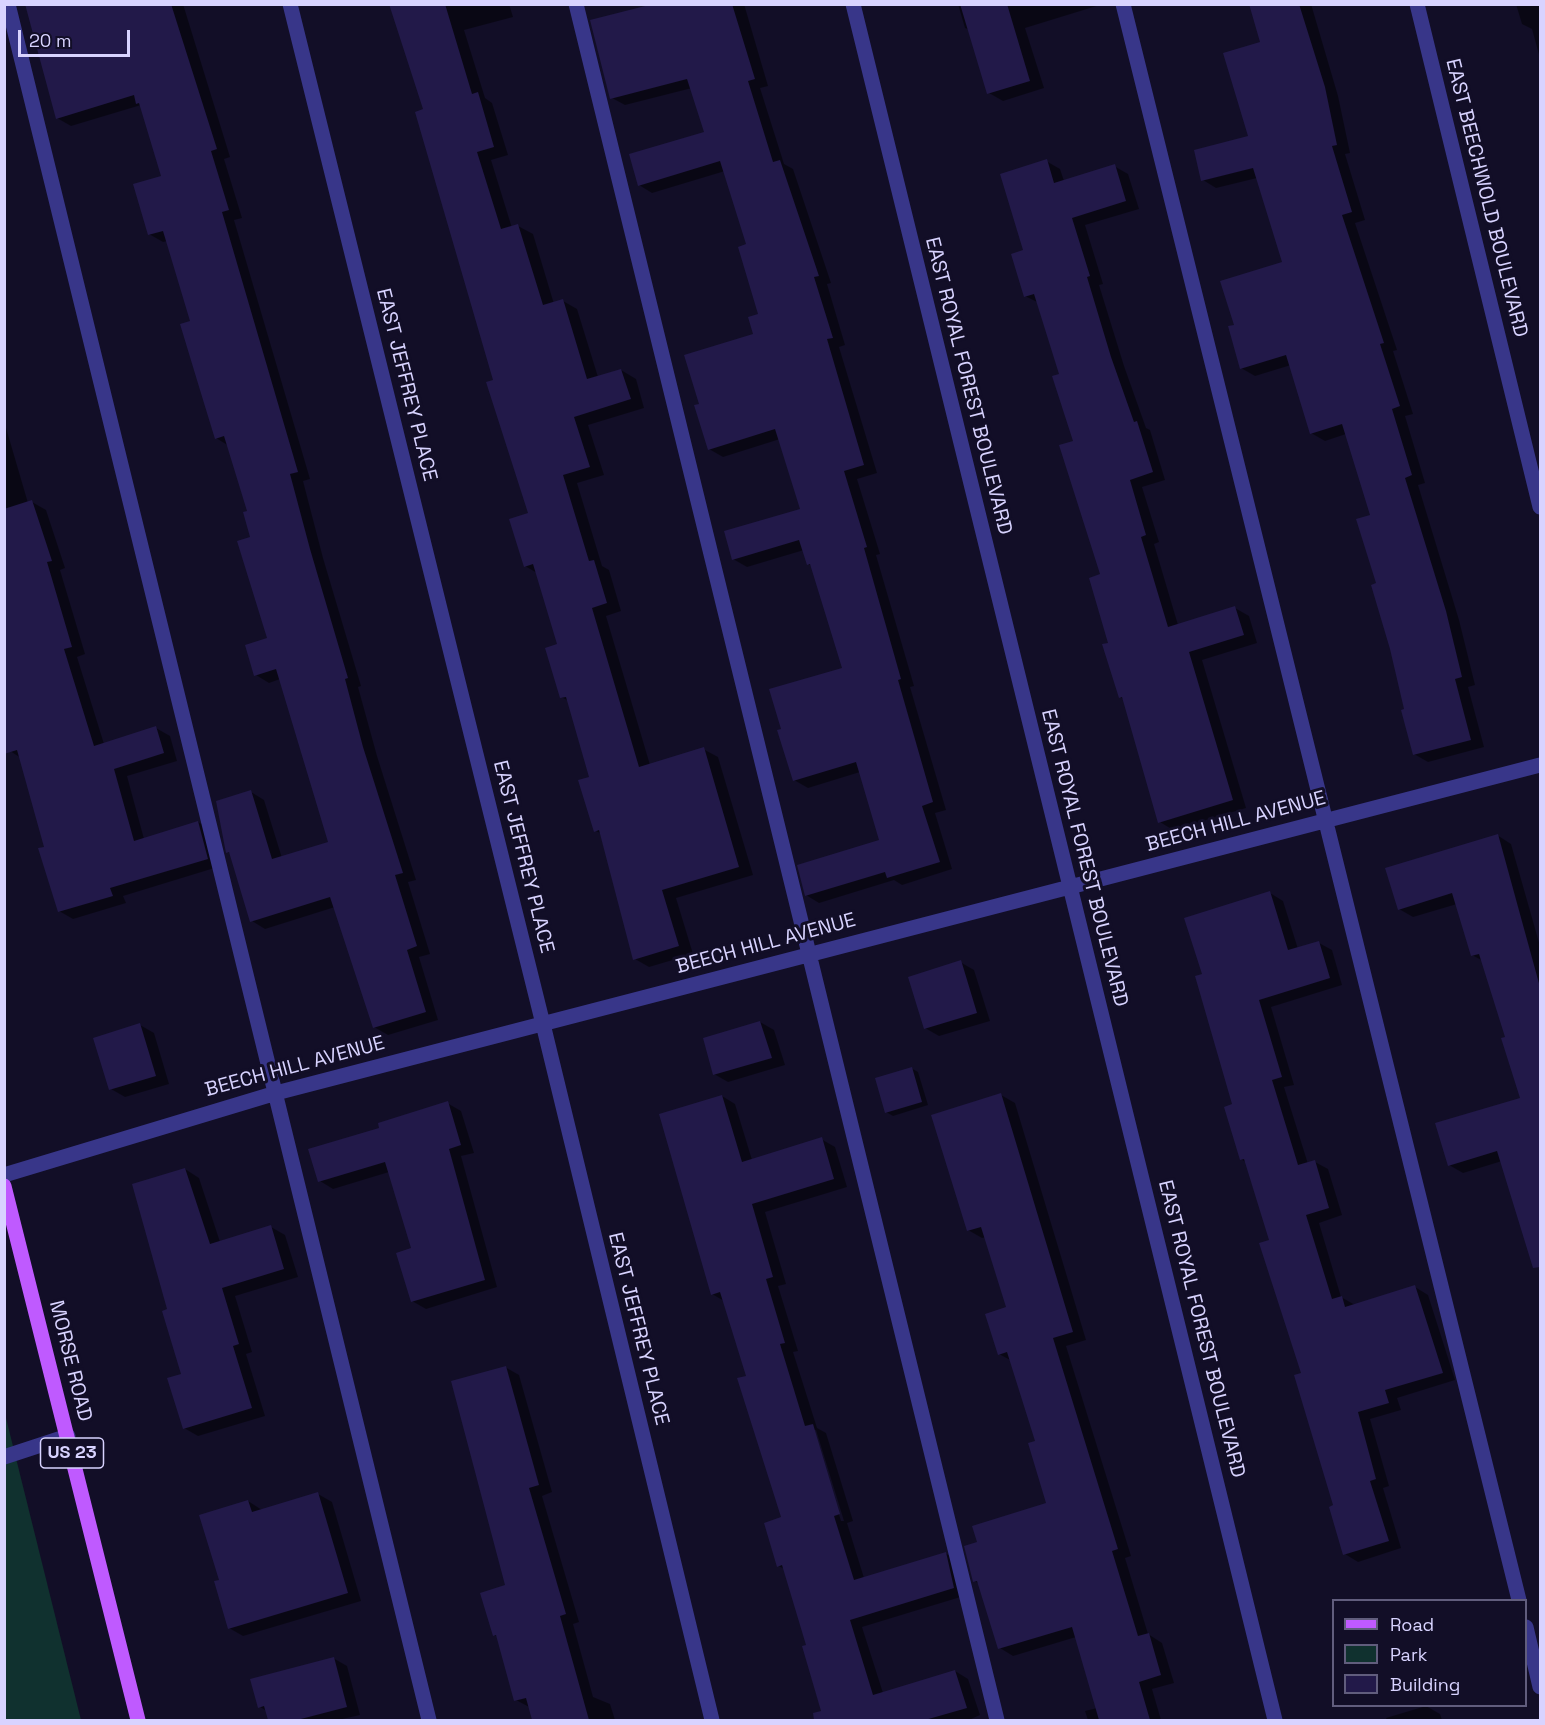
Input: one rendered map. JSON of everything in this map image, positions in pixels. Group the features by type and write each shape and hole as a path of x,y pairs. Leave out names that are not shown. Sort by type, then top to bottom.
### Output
{"main road":[{"name":"MORSE ROAD","path":"4,1186 138,1720"}],"street":[{"path":"8,4 429,1720"},
{"name":"EAST JEFFREY PLACE","path":"290,4 543,1023 712,1720"},
{"path":"576,4 997,1720"},
{"name":"EAST ROYAL FOREST BOULEVARD","path":"853,4 1275,1720"},
{"path":"1123,4 1519,1599"},
{"name":"EAST BEECHWOLD BOULEVARD","path":"1417,4 1540,507"},
{"name":"BEECH HILL AVENUE","path":"4,1175 276,1092 1540,765"},
{"path":"4,1457 68,1437"},
{"path":"1527,1631 1540,1687"}],"green space":[{"path":"5,1414 81,1720 5,1720"}],"building":[{"path":"25,4 171,4 217,149 211,151 229,210 222,212 298,472 290,474 348,678 345,679 363,747 403,873 395,875 417,946 407,950 426,1012 373,1028 330,897 250,922 229,852 226,853 216,801 251,790 272,859 328,842 276,669 254,676 245,645 267,638 237,541 250,537 243,512 247,511 224,436 215,439 180,324 190,321 163,231 148,235 133,184 161,176 139,103 136,104 134,95 56,119"},
{"path":"389,4 445,4 472,94 478,92 494,147 477,152 501,229 518,224 543,305 563,299 587,379 621,369 631,399 574,417 590,467 563,475 589,561 594,560 607,603 592,608 639,767 704,747 739,867 662,890 679,946 633,960 599,830 594,832 578,780 589,777 566,697 560,698 545,648 557,644 533,564 524,567 509,519 528,513 486,382 493,380 415,112 423,109"},
{"path":"653,4 732,4 755,79 748,81 773,162 780,160 819,276 814,277 833,338 827,339 864,465 844,471 867,547 864,548 901,679 898,680 933,802 922,806 940,862 887,878 885,872 805,896 797,865 879,840 856,762 793,781 777,730 781,729 769,689 842,668 810,564 807,565 799,540 732,560 724,531 800,509 775,429 708,450 694,405 699,404 684,355 753,334 748,317 758,314 738,247 746,244 720,161 638,186 629,154 704,132 687,79 610,99 590,20"},
{"path":"960,4 1007,4 1030,81 987,94"},
{"path":"1249,4 1299,4 1325,87 1337,145 1332,146 1352,212 1342,215 1384,343 1380,344 1400,406 1392,409 1412,475 1405,478 1446,611 1462,677 1455,679 1471,740 1413,755 1401,710 1404,709 1390,649 1371,585 1376,583 1356,519 1370,515 1342,424 1310,434 1286,355 1240,369 1228,326 1234,325 1220,281 1282,262 1253,168 1201,181 1194,150 1248,136 1223,53 1260,42"},
{"path":"1047,159 1054,183 1115,164 1126,201 1072,218 1111,357 1134,422 1137,421 1153,472 1130,480 1146,535 1141,537 1168,627 1235,606 1244,635 1189,652 1233,800 1158,823 1122,697 1119,698 1102,644 1108,643 1089,578 1100,574 1059,445 1073,441 1052,376 1059,374 1034,294 1024,297 1011,254 1023,250 1000,174"},
{"path":"32,500 52,561 47,562 72,647 64,649 94,746 156,726 164,753 114,769 134,841 198,821 208,859 110,888 113,896 58,912 38,848 44,847 17,750 4,754 4,509"},
{"path":"1498,834 1540,987 1540,1267 1533,1268 1497,1151 1448,1166 1435,1123 1520,1098 1501,1038 1505,1037 1479,954 1471,956 1452,893 1398,910 1385,868"},
{"path":"1270,891 1288,950 1319,941 1330,978 1259,1000 1282,1077 1272,1080 1298,1165 1315,1160 1329,1208 1306,1215 1332,1299 1342,1296 1345,1307 1415,1285 1443,1373 1385,1390 1389,1403 1358,1412 1376,1479 1370,1481 1389,1541 1343,1555 1329,1507 1333,1505 1294,1375 1301,1373 1259,1243 1269,1240 1244,1159 1240,1160 1224,1107 1232,1104 1195,976 1202,974 1184,918"},
{"path":"961,960 977,1013 924,1029 908,977"},
{"path":"760,1021 772,1058 713,1075 703,1038"},
{"path":"140,1023 156,1076 109,1090 93,1038"},
{"path":"912,1067 922,1102 885,1113 875,1078"},
{"path":"1001,1093 1073,1332 1053,1338 1118,1549 1112,1551 1138,1636 1149,1633 1161,1675 1139,1682 1150,1720 1099,1720 1072,1627 998,1649 977,1581 973,1582 964,1546 977,1542 972,1526 1046,1503 1028,1443 1035,1441 1007,1352 998,1355 985,1314 1006,1307 981,1227 967,1231 931,1115"},
{"path":"722,1095 742,1162 822,1137 834,1179 752,1204 773,1277 766,1279 785,1343 780,1344 805,1426 813,1424 840,1514 834,1516 854,1580 946,1552 954,1588 850,1620 873,1695 955,1670 967,1708 925,1720 814,1720 813,1713 821,1711 802,1646 806,1645 782,1565 777,1567 764,1523 781,1517 737,1378 746,1376 720,1292 711,1295 659,1114"},
{"path":"448,1101 461,1145 449,1149 485,1280 411,1302 396,1253 411,1248 385,1162 318,1182 308,1149 379,1128 378,1123"},
{"path":"185,1168 210,1244 271,1225 284,1269 222,1288 239,1344 233,1346 252,1408 183,1429 167,1378 181,1374 162,1311 167,1309 132,1184"},
{"path":"506,1366 539,1485 529,1488 566,1614 560,1616 589,1720 532,1720 526,1698 514,1701 496,1635 493,1636 480,1593 505,1585 451,1381"},
{"path":"318,1492 348,1593 228,1629 214,1581 219,1580 199,1515 248,1500 252,1512"},
{"path":"334,1657 347,1707 297,1720 268,1720 264,1706 258,1708 250,1679"}]}
